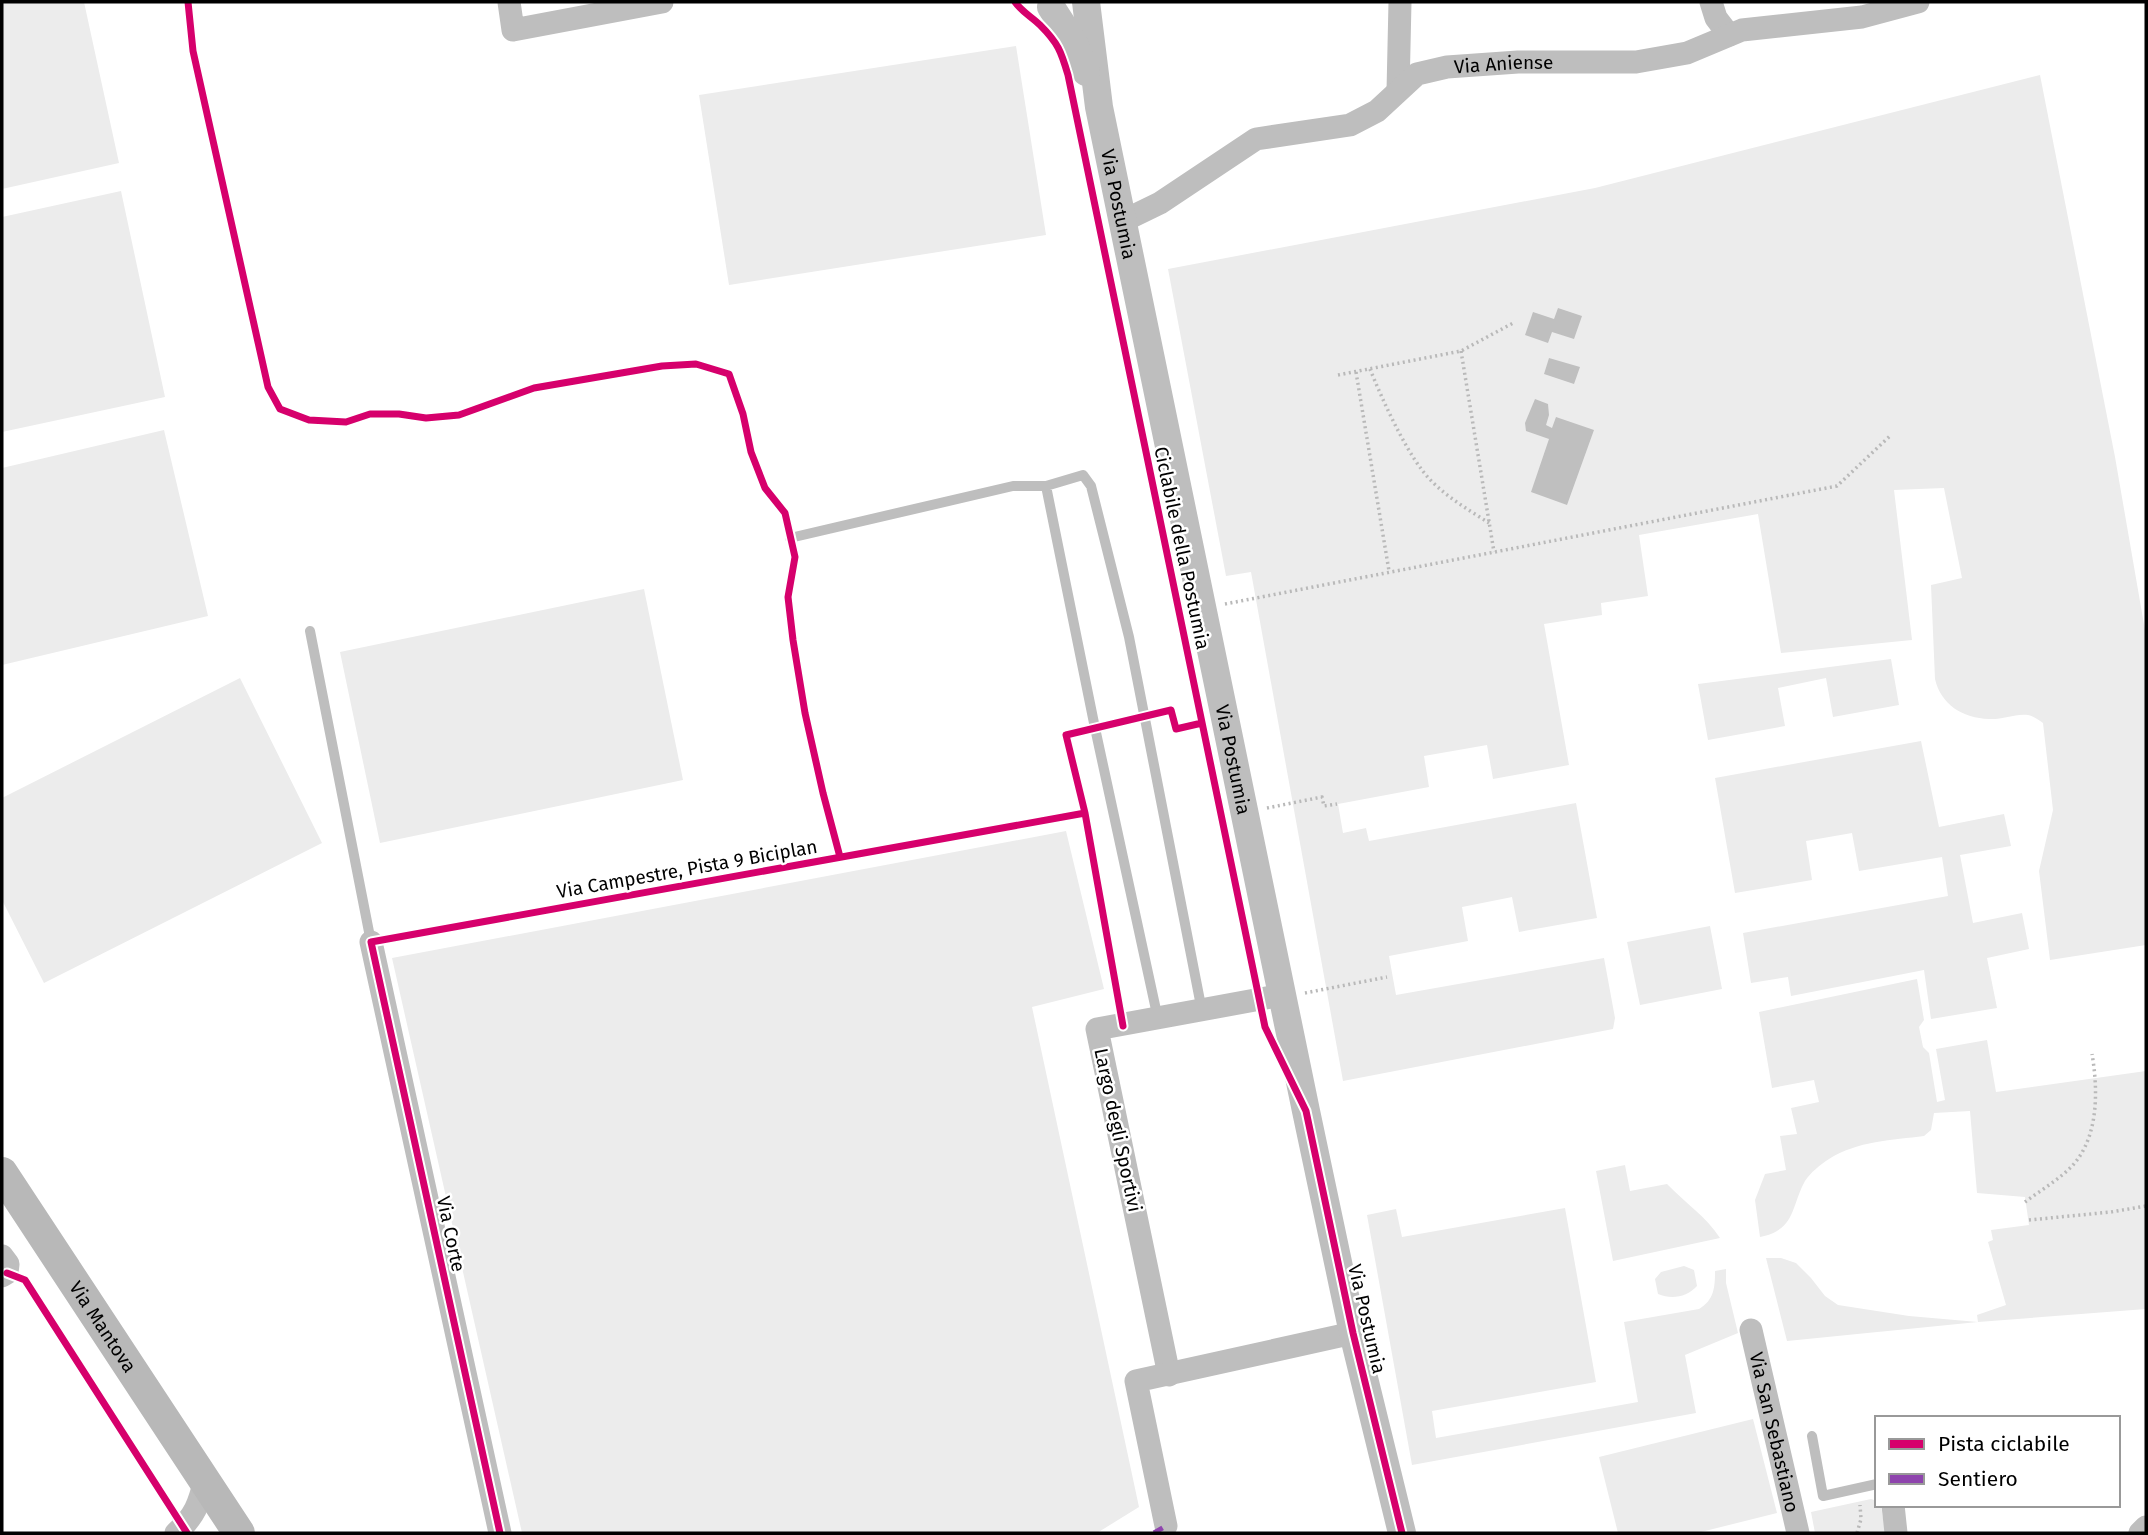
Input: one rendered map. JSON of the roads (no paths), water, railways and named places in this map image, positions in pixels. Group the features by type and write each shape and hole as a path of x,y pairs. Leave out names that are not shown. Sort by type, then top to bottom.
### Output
{"main road":[{"name":"Via Mantova","path":"2,1173 239,1533"}],"street":[{"path":"509,2 513,30 662,2"},
{"name":"Via Postumia","path":"1046,4 1069,8 1084,2 1099,107 1244,812 1290,995 1353,1333 1402,1533"},
{"path":"1398,91 1400,2"},
{"path":"1711,2 1716,19 1729,35"},
{"name":"Via Aniense","path":"1123,221 1160,203 1256,139 1350,125 1377,111 1417,74 1447,67 1531,62 1636,62 1687,53 1742,30 1862,18 1918,2"},
{"name":"Via Postumia","path":"1046,4 1074,43 1099,107"},
{"name":"Via Corte","path":"371,942 500,1533"},
{"name":"Largo degli Sportivi","path":"1168,1374 1097,1029 1290,995"},
{"path":"2,1256 8,1264 7,1273 2,1276"},
{"name":"Via San Sebastiano","path":"1751,1330 1798,1533"},
{"path":"1166,1526 1136,1381 1353,1333"},
{"path":"176,1533 192,1518 205,1480"},
{"path":"1893,1507 1896,1533"},
{"path":"2140,1533 2146,1527"}],"lane":[{"path":"790,538 1013,486 1046,486 1083,475 1091,486 1129,637 1202,1011"},
{"path":"1046,486 1158,1019"},
{"path":"310,631 371,942"},
{"path":"1812,1436 1823,1496 1875,1484"}]}
